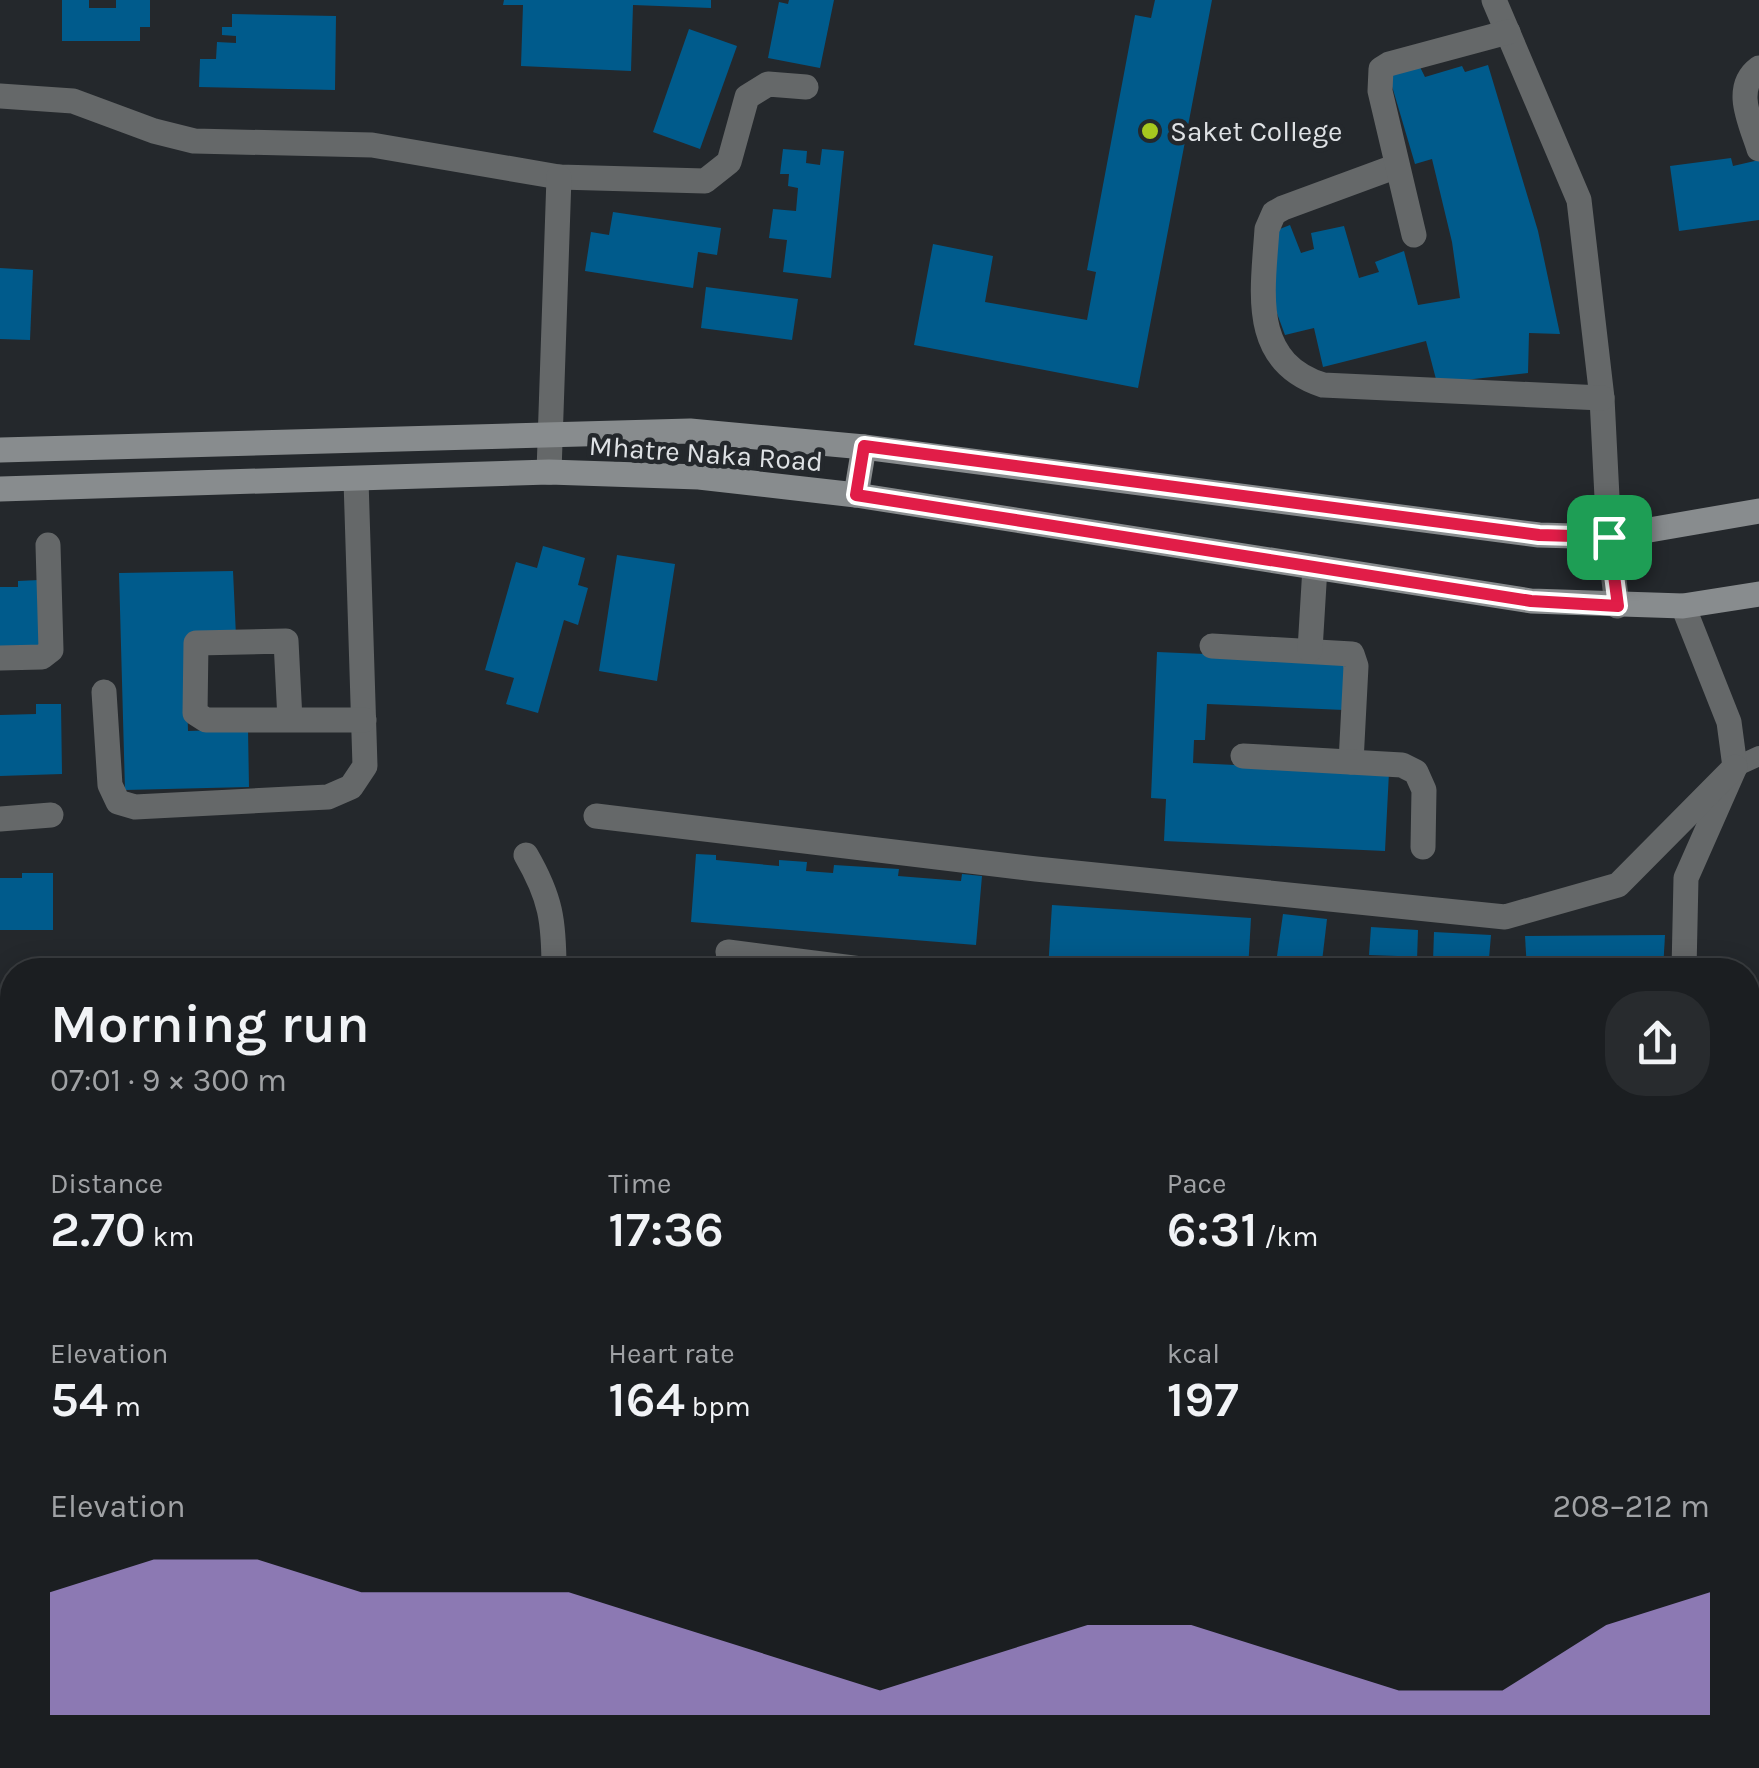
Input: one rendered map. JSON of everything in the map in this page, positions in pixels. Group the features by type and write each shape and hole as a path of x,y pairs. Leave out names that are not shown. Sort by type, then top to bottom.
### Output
{"street":[{"path":"1494,0 1579,200 1602,398 1609,537 1618,606"},
{"path":"1414,234 1380,91 1381,70 1389,64 1508,32"},
{"path":"1759,68 1750,74 1745,86 1745,100 1759,149"},
{"path":"0,96 72,101 194,141 372,145 559,177 705,181 729,162 748,98 768,84 806,86"},
{"path":"1398,166 1284,208 1271,219 1267,229 1262,312 1282,361 1302,378 1323,385 1602,398"},
{"path":"549,472 559,177"},
{"name":"Mhatre Naka Road","path":"0,450 690,432 864,446 1539,535 1609,537 1759,511"},
{"path":"856,495 864,446"},
{"name":"Mhatre Naka Road","path":"0,489 549,472 699,477 856,495 1531,601 1683,606 1759,594"},
{"path":"104,692 110,786 118,802 135,807 328,797 351,786 366,766 356,480"},
{"path":"0,658 42,657 51,650 48,545"},
{"path":"1310,650 1315,567"},
{"path":"1683,606 1728,722 1735,767 1686,878 1684,958"},
{"path":"290,720 286,641 196,643 195,713 199,717 206,720 290,720 364,720"},
{"path":"1212,646 1343,651 1355,659 1350,762"},
{"path":"1244,756 1402,765 1416,772 1424,790 1423,847"},
{"path":"596,816 1036,869 1504,917 1618,885 1735,767"},
{"path":"0,820 51,815"},
{"path":"526,855 546,889 554,958"},
{"path":"728,952 775,958"}],"lane":[{"path":"1735,767 1759,756"}],"building":[{"path":"62,0 89,0 89,8 116,8 116,0 150,0 150,27 140,27 140,41 62,41"},
{"path":"504,0 711,0 711,8 633,5 631,71 521,66 523,5 503,5"},
{"path":"789,0 834,0 820,68 768,58 779,2 788,4"},
{"name":"Saket College","path":"1155,0 1212,0 1138,388 914,345 933,244 993,256 985,302 1087,320 1096,272 1087,270 1135,15 1151,18"},
{"path":"232,14 336,16 335,90 199,87 200,59 216,59 217,42 236,43 236,36 222,35 222,27 232,27"},
{"path":"689,29 737,46 700,149 653,132"},
{"path":"1419,65 1425,77 1462,66 1465,72 1488,65 1538,231 1560,334 1529,333 1528,373 1437,383 1426,341 1323,367 1314,328 1285,335 1268,289 1272,232 1290,225 1301,253 1314,249 1311,233 1344,226 1359,278 1379,272 1375,262 1404,251 1418,305 1460,298 1452,242 1432,159 1415,164 1389,76"},
{"path":"783,149 807,151 806,163 820,165 822,149 844,151 831,278 783,272 787,240 769,238 773,209 796,211 798,188 788,186 789,174 780,174"},
{"path":"1731,158 1733,166 1759,160 1759,220 1679,231 1670,166"},
{"path":"613,212 721,228 717,255 698,252 693,288 585,271 591,232 609,235"},
{"path":"0,268 33,270 30,340 0,339"},
{"path":"706,287 798,299 792,340 701,328"},
{"path":"543,546 585,558 578,585 588,588 578,625 564,620 538,713 506,704 514,678 485,670 516,562 537,568"},
{"path":"617,555 675,564 657,681 599,671"},
{"path":"233,571 236,636 185,637 188,731 248,729 249,787 125,790 119,573"},
{"path":"39,580 40,649 0,650 0,587 18,587 18,581"},
{"path":"1157,652 1346,660 1344,710 1207,704 1205,740 1194,740 1193,763 1389,772 1385,851 1164,841 1166,799 1151,798"},
{"path":"36,704 61,704 62,774 0,776 0,715 36,714"},
{"path":"696,854 716,855 716,860 779,866 779,860 807,862 806,871 833,873 834,865 899,869 898,876 961,881 962,874 982,876 976,945 691,922"},
{"path":"22,873 53,873 53,930 0,930 0,878 22,878"},
{"path":"1052,905 1251,918 1249,958 1049,958"},
{"path":"1283,914 1327,919 1322,958 1277,958"},
{"path":"1371,927 1418,930 1417,958 1369,955"},
{"path":"1434,932 1491,935 1489,958 1433,958"},
{"path":"1665,935 1664,958 1526,958 1525,936"}],"place":[{"name":"Saket College","path":"1150,131"}],"route":[{"path":"864,446 1539,535 1609,537 1618,606 1531,601 856,495 864,446"}]}
